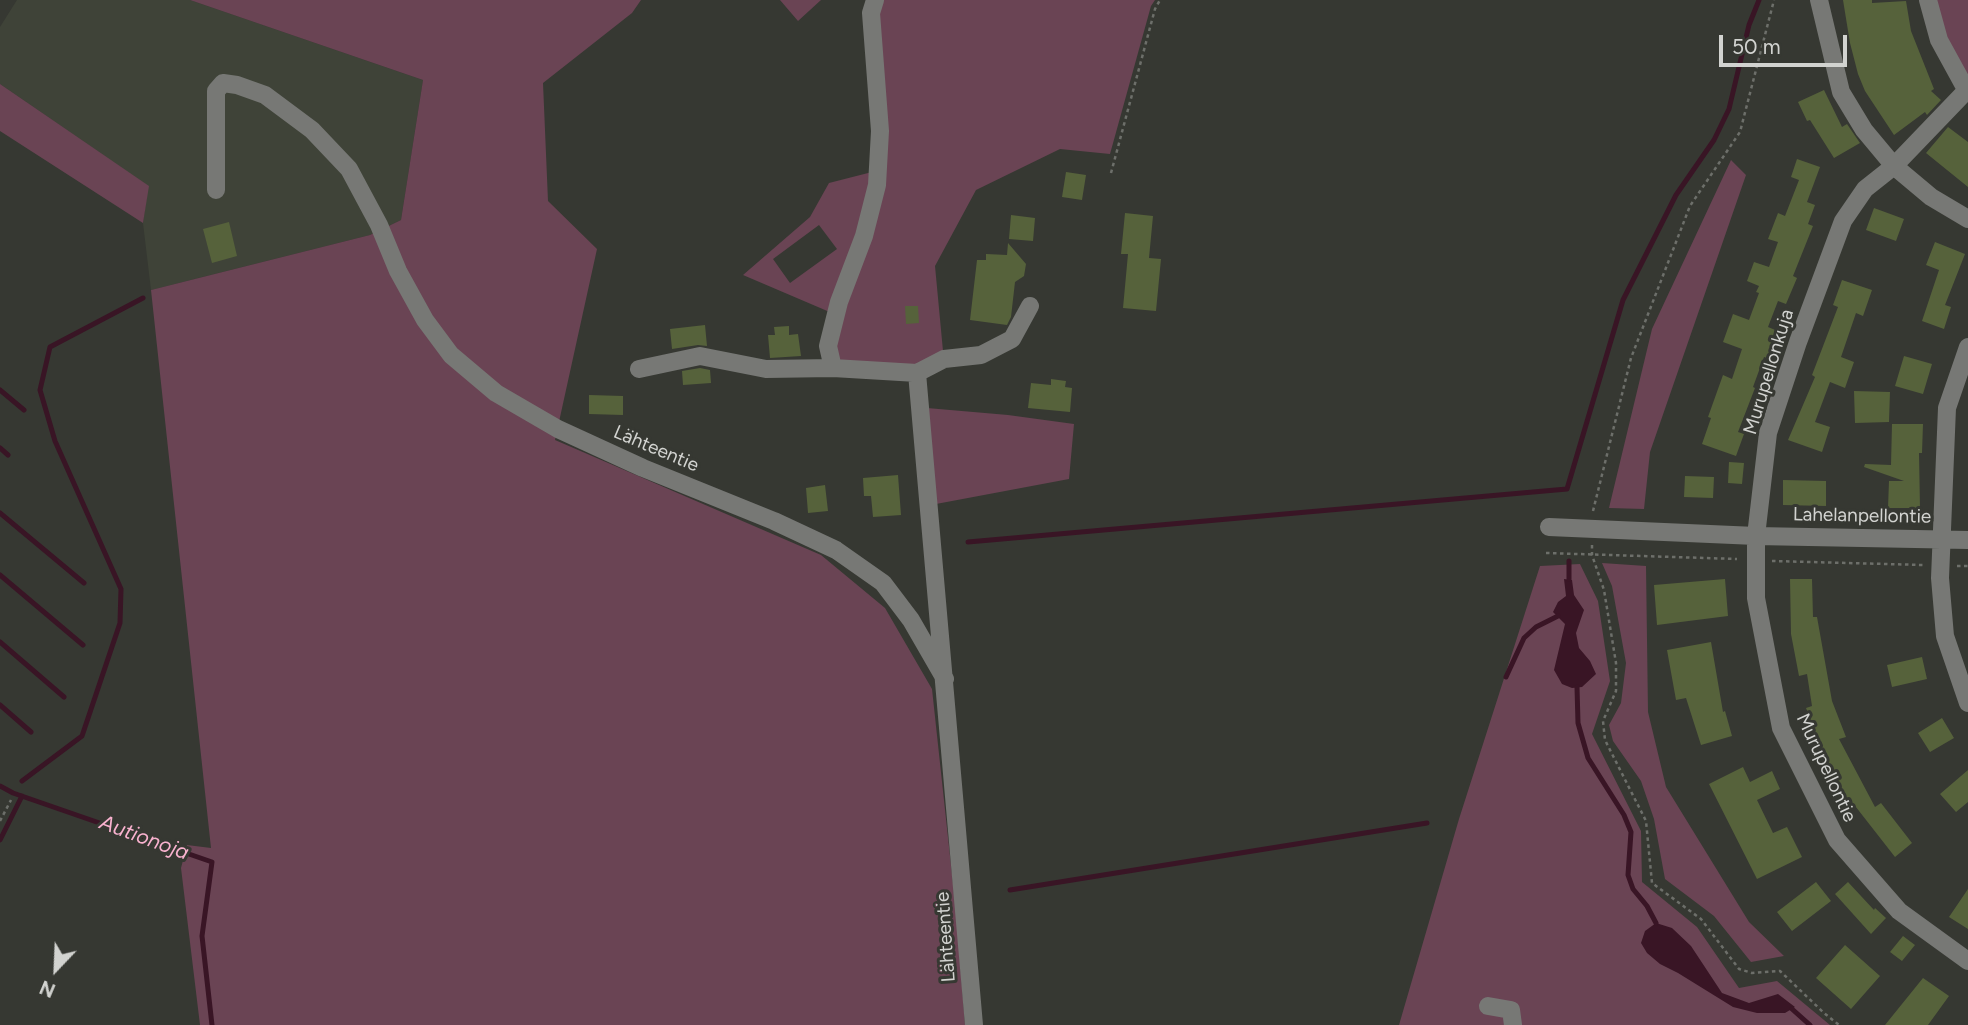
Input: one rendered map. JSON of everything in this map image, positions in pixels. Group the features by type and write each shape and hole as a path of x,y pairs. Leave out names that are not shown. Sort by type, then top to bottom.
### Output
{"street":[{"path":"833,368 828,346 839,302 864,236 877,185 880,131 871,13 875,0"},
{"path":"1819,0 1841,92 1864,130 1894,166 1931,197 1968,219"},
{"path":"1928,0 1939,40 1967,92"},
{"name":"Lähteentie","path":"216,190 216,91 223,83 265,95 312,130 349,169 425,320 451,355 496,393 558,429 836,550 883,583 911,620 945,679"},
{"name":"Murupellonkuja","path":"1756,536 1768,433 1843,221 1866,189 1894,166 1967,92"},
{"path":"639,369 700,356 766,369 833,368 917,373 944,359 981,355 1012,339 1030,306"},
{"path":"1968,347 1947,408 1940,565 1945,636 1968,703"},
{"name":"Lähteentie","path":"917,373 974,1025"},
{"path":"1549,527 1756,536"},
{"name":"Lahelanpellontie","path":"1756,536 1968,540"},
{"name":"Murupellontie","path":"1756,536 1756,597 1781,728 1837,840 1899,911 1968,961"},
{"path":"1488,1006 1511,1010 1513,1025"}],"path":[{"path":"1111,173 1155,9 1160,0"},
{"path":"1546,552 1808,563 1968,566"},
{"path":"0,821 11,800"}],"shaded area":[{"path":"17,0 190,0 423,80 401,220 370,235 151,290 143,223 148,186 0,84 0,27"},
{"path":"190,0 641,0 632,13 543,83 548,201 597,249 555,440 821,555 885,608 932,689 957,921 965,1025 200,1025 181,868 187,845 211,848 151,290 370,235 401,220 423,80"},
{"path":"780,0 821,0 798,21"},
{"path":"873,0 1155,0 1151,6 1110,154 1060,149 976,190 935,266 943,351 916,367 836,364 833,344 839,316 743,275 810,217 829,183 872,172","holes":["819,225 837,249 790,283 773,259"]},
{"path":"1928,0 1968,0 1968,93"},
{"path":"0,84 149,186 143,223 0,131"},
{"path":"1731,160 1746,175 1650,452 1644,509 1609,508 1652,329"},
{"path":"927,408 1074,424 1069,479 936,504"},
{"path":"1602,563 1646,566 1648,712 1666,787 1749,922 1784,956 1751,962 1714,916 1665,879 1654,819 1641,781 1613,741 1609,725 1621,703 1626,663 1612,586"},
{"path":"1580,564 1598,601 1610,681 1592,734 1641,831 1642,882 1697,927 1739,988 1777,981 1830,1025 1399,1025 1459,819 1540,566"},
{"path":"1564,579 1572,580 1574,595 1584,610 1576,633 1579,648 1596,674 1582,687 1572,688 1562,684 1554,670 1565,624 1553,612 1558,602 1566,596"},
{"path":"1656,923 1672,928 1691,946 1722,993 1749,1003 1778,994 1795,1007 1785,1013 1757,1013 1733,1007 1660,964 1647,953 1641,943 1645,931"}],"building":[{"path":"1843,0 1872,0 1872,3 1906,1 1911,31 1934,89 1931,91 1941,100 1927,115 1925,112 1894,135 1865,91 1858,74"},
{"path":"1824,90 1842,127 1847,124 1860,143 1834,158 1810,120 1807,121 1798,102"},
{"path":"1948,127 1968,142 1968,187 1926,153"},
{"path":"1797,159 1820,167 1807,202 1815,205 1808,224 1813,226 1793,276 1797,278 1786,304 1778,301 1768,327 1780,332 1770,359 1764,357 1753,387 1755,388 1738,432 1744,434 1736,456 1702,444 1711,418 1708,417 1723,375 1732,379 1742,349 1723,342 1733,314 1749,320 1759,286 1747,281 1754,262 1769,267 1778,242 1768,239 1778,213 1785,216 1799,180 1791,177"},
{"path":"1066,172 1086,175 1082,200 1062,197"},
{"path":"1874,208 1904,219 1896,241 1866,230"},
{"path":"1125,213 1153,216 1149,258 1161,259 1156,311 1123,308 1128,254 1121,254"},
{"path":"1011,215 1035,218 1033,241 1009,239"},
{"path":"229,222 237,256 212,263 203,229"},
{"path":"1935,242 1965,254 1945,305 1951,307 1944,329 1922,321 1939,270 1926,265"},
{"path":"1008,243 1026,264 1024,276 1015,282 1011,317 1007,325 970,320 977,260 986,260 986,254 1007,255"},
{"path":"1842,280 1872,290 1863,316 1856,313 1841,357 1854,362 1845,388 1830,382 1815,422 1830,427 1822,452 1788,440 1815,377 1812,375 1838,307 1833,305"},
{"path":"905,306 918,306 919,323 906,324"},
{"path":"705,325 707,346 672,349 670,329"},
{"path":"789,326 789,335 798,334 801,356 770,358 768,335 775,335 774,327"},
{"path":"1904,356 1932,364 1923,394 1895,386"},
{"path":"700,368 710,370 711,383 683,385 682,371"},
{"path":"1051,379 1066,381 1065,387 1072,388 1070,412 1028,408 1031,383 1051,385"},
{"path":"1854,391 1890,392 1889,422 1855,423"},
{"path":"589,395 623,396 623,415 589,414"},
{"path":"1892,424 1923,424 1922,453 1919,453 1920,508 1888,508 1889,481 1904,481 1864,467 1865,464 1891,465"},
{"path":"1729,462 1744,463 1742,484 1728,483"},
{"path":"898,475 901,515 873,517 871,496 864,496 863,478"},
{"path":"1685,476 1714,477 1713,498 1684,497"},
{"path":"1783,480 1826,481 1826,506 1783,505"},
{"path":"825,485 828,511 808,513 806,488"},
{"path":"1725,579 1728,616 1657,625 1654,585"},
{"path":"1790,579 1812,579 1813,617 1817,617 1832,701 1846,737 1839,739 1875,807 1881,803 1912,843 1895,857 1852,802 1849,803 1828,764 1806,708 1812,706 1807,674 1799,676 1791,634"},
{"path":"1711,642 1723,712 1725,711 1732,736 1701,745 1686,698 1676,700 1667,650"},
{"path":"1922,657 1927,679 1892,687 1887,665"},
{"path":"1942,718 1954,738 1930,752 1918,733"},
{"path":"1743,767 1750,782 1772,771 1780,789 1757,800 1773,833 1787,827 1802,857 1757,879 1709,784"},
{"path":"1968,770 1968,802 1956,812 1940,794"},
{"path":"1816,882 1831,901 1792,931 1777,912"},
{"path":"1848,882 1874,910 1875,908 1886,918 1871,934 1835,894"},
{"path":"1968,889 1968,929 1949,917"},
{"path":"1903,936 1915,945 1902,961 1890,952"},
{"path":"1845,945 1880,976 1851,1009 1816,978"},
{"path":"1923,978 1949,996 1928,1025 1885,1025"}],"waterway":[{"path":"968,542 1567,489 1623,300 1676,195 1714,140 1729,109 1749,25 1759,0"},
{"path":"22,781 82,736 120,623 121,589 55,441 40,390 50,347 143,298"},
{"path":"0,390 24,410"},
{"path":"0,448 8,455"},
{"path":"0,513 84,583"},
{"path":"1569,561 1569,579"},
{"path":"0,575 83,645"},
{"path":"1506,677 1524,638 1536,627 1558,616"},
{"path":"0,642 64,697"},
{"path":"1577,687 1578,723 1588,758 1624,815 1631,832 1628,875 1633,889 1656,923"},
{"path":"0,705 31,732"},
{"name":"Autionoja","path":"0,786 13,793 212,862 202,936 212,1025"},
{"path":"0,840 22,796"},
{"path":"1010,890 1427,823"},
{"path":"1792,1009 1810,1025"}]}
